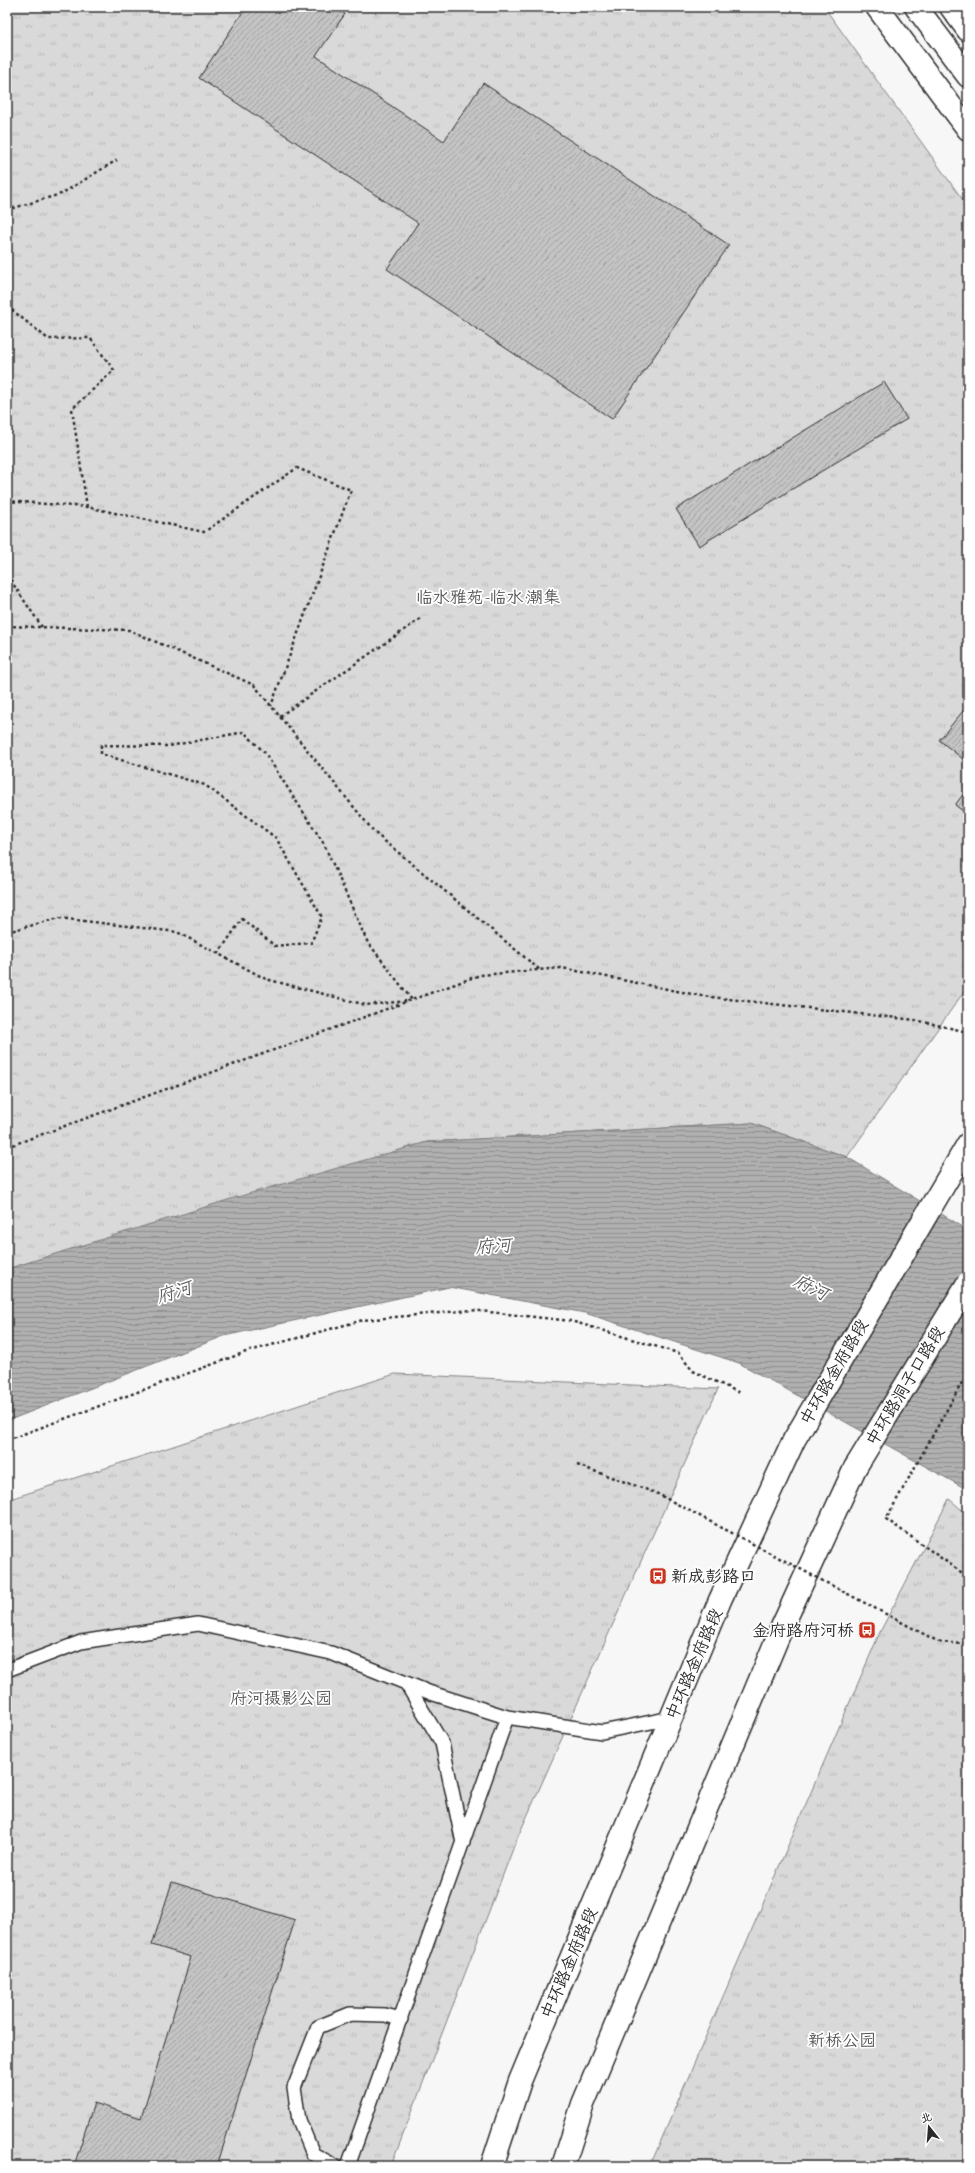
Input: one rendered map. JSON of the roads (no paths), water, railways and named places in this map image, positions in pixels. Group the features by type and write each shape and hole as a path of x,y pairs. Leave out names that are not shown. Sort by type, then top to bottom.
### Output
{"main road":[{"path":"877,7 968,129"},
{"path":"916,7 968,76"},
{"path":"951,7 968,30"},
{"name":"中环路金府路段","path":"492,2166 520,2081 720,1600 794,1440 968,1144"},
{"name":"中环路洞子口路段","path":"563,2166 583,2104 782,1627 855,1468 968,1283"}],"lane":[{"path":"7,1670 81,1642 198,1624 332,1653 431,1693 507,1717 602,1732 671,1718"},
{"path":"406,1683 442,1743 463,1844"},
{"path":"348,2166 507,1717"},
{"path":"335,2166 313,2154 298,2120 294,2088 318,2027 350,2014 385,2015 400,2019"}],"water":[{"name":"府河","path":"751,1123 847,1157 968,1230 968,1490 739,1363 585,1313 449,1287 224,1336 7,1421 7,1269 234,1198 427,1142"}],"place":[{"name":"新成彭路口","path":"658,1576"},
{"name":"金府路府河桥","path":"867,1630"}],"park label":[{"name":"临水雅苑-临水·潮集","path":"488,597"},
{"name":"府河摄影公园","path":"281,1698"},
{"name":"新桥公园","path":"842,2040"}]}
